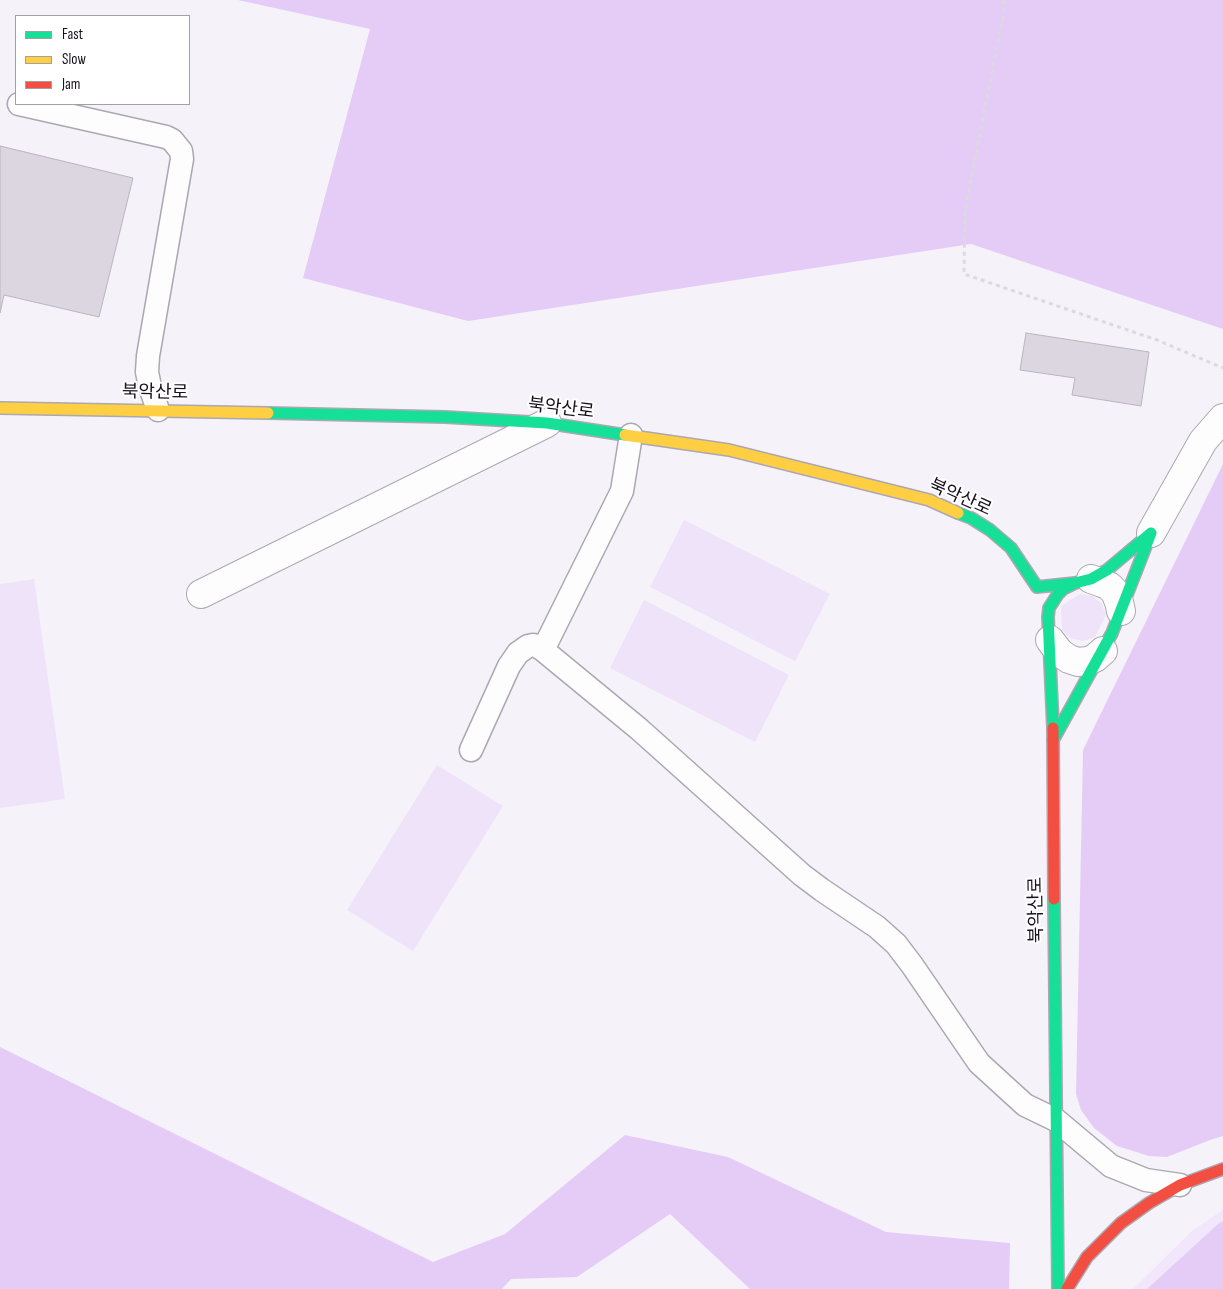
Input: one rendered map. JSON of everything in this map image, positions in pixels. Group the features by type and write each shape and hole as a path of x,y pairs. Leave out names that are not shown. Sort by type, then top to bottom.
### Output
{"street":[{"name":"북악산로","path":"0,408 445,417 547,423 729,450 929,500 971,518 990,530 1011,548 1036,587"},
{"path":"1053,740 1049,608 1063,589 1107,570 1151,533 1203,442 1223,418"},
{"path":"200,594 547,423"},
{"name":"북악산로","path":"1058,1289 1053,740 1112,633 1151,533"},
{"path":"1103,651 1096,658 1078,662 1069,659 1060,652 1049,628 1036,587 1083,581 1102,583 1109,586 1115,592 1121,612"},
{"path":"1067,1289 1087,1257 1121,1223 1148,1202 1180,1185 1223,1168"}],"lane":[{"path":"0,99 15,102"},
{"path":"27,105 166,137 172,140 181,151 182,159 148,356 147,372 158,410"},
{"path":"543,650 622,491 631,435"},
{"path":"471,750 509,666 518,653 528,646 537,646 639,729 796,871 877,927 896,944 979,1063 1025,1105 1056,1120 1111,1166 1146,1180 1180,1185"}],"path":[{"path":"1003,0 1005,5 965,211 964,274 1157,340 1223,368"}],"shaded area":[{"path":"238,0 1223,0 1223,329 971,244 468,321 303,278 370,29"},
{"path":"1223,464 1223,1136 1167,1157 1149,1156 1117,1146 1094,1128 1081,1110 1076,1094 1083,750"},
{"path":"684,520 830,594 795,661 650,587"},
{"path":"34,579 65,799 0,808 0,584"},
{"path":"1080,594 1092,596 1101,603 1106,615 1095,637 1083,641 1070,638 1062,630 1061,606"},
{"path":"644,600 789,675 755,742 610,668"},
{"path":"437,765 503,806 413,951 347,910"},
{"path":"0,1047 433,1262 505,1234 625,1135 728,1157 886,1232 1010,1243 1009,1289 750,1289 670,1214 577,1277 511,1279 502,1289 0,1289"},
{"path":"1223,1210 1223,1289 1133,1289 1193,1230"},
{"path":"1223,1221 1223,1289 1147,1289 1217,1225"}],"building":[{"path":"0,146 133,178 99,317 4,295 0,313"},
{"path":"1026,333 1149,352 1141,406 1072,395 1075,378 1020,370"}],"traffic: fast":[{"path":"268,413 445,417 547,423 625,435"},
{"path":"958,513 971,518 990,530 1011,548 1037,587 1075,583 1091,579 1107,570 1151,533 1112,633 1053,740"},
{"path":"1053,728 1049,608 1063,589 1075,583"},
{"path":"1054,899 1058,1289"}],"traffic: slow":[{"path":"0,408 268,413"},
{"path":"625,435 729,450 929,500 958,513"}],"traffic: jam":[{"path":"1053,728 1054,899"},
{"path":"1067,1289 1087,1257 1121,1223 1149,1203 1180,1185 1223,1169"}]}
